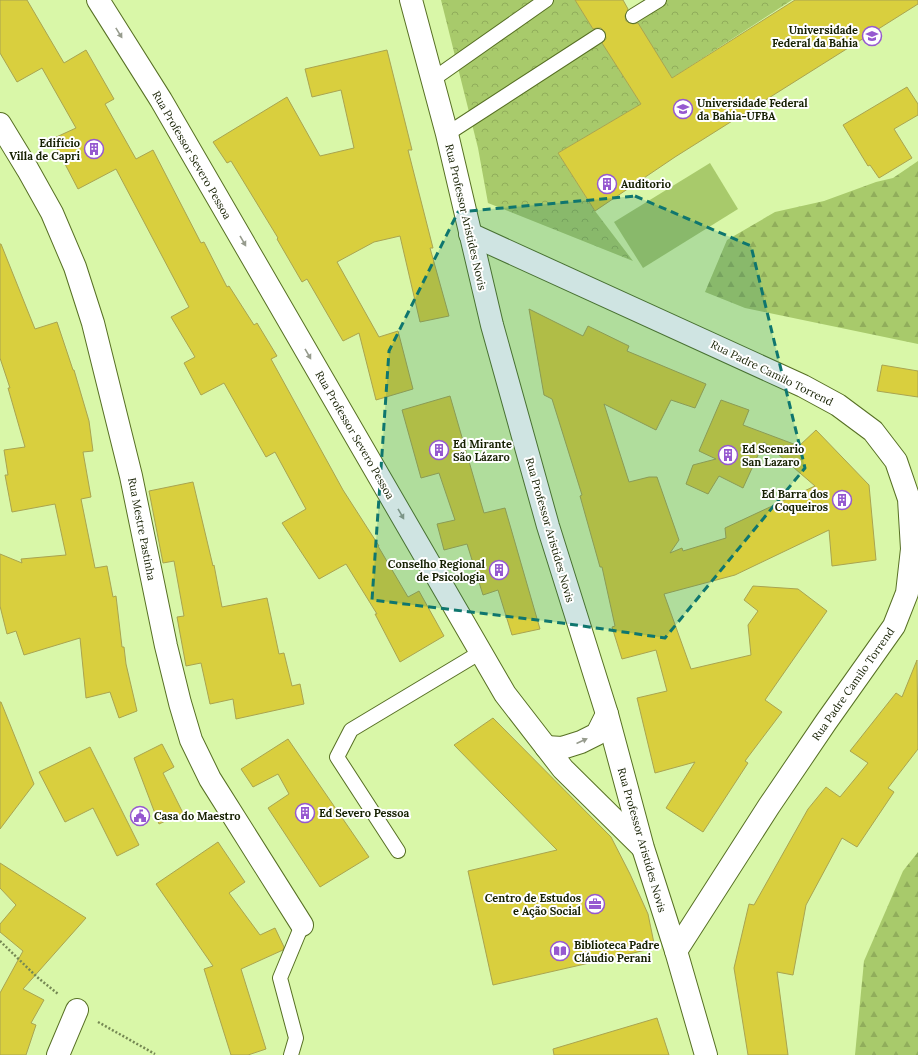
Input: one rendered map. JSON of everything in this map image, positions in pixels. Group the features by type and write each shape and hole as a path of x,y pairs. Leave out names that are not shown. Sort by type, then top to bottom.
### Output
{"street":[{"name":"Rua Professor Severo Pessoa","path":"98,0 161,100 505,694 563,769 643,848"},
{"name":"Rua Professor Aristides Novis","path":"411,0 447,134 492,325 548,526 607,714 643,848 676,951 706,1055"},
{"name":"Rua Mestre Pastinha","path":"0,124 52,213 75,268 93,323 131,476 166,646 191,740 210,779 302,925"},
{"name":"Rua Padre Camilo Torrend","path":"470,234 803,386 838,405 873,431 896,461 909,499 912,549 907,594 894,626 768,806 676,951"},
{"path":"546,747 562,748 581,742 597,734 607,714"},
{"path":"58,1055 77,1010"}],"lane":[{"path":"432,80 546,0"},
{"path":"633,16 659,0"},
{"path":"447,134 598,36"},
{"path":"398,851 337,756 351,730 481,652"},
{"path":"291,1055 296,1038 280,978 302,925"}],"path":[{"path":"0,941 37,977 77,1010 155,1054"}],"highlighted area":[{"path":"635,196 751,246 805,468 665,638 562,623 372,600 389,351 458,212"}],"green space":[{"path":"441,0 575,0 641,104 558,153 595,211 633,261 488,203 478,148"},
{"path":"645,0 792,0 672,78 629,10"},
{"path":"918,161 918,344 745,308 705,292 727,240 775,212 824,201 876,182 893,178"},
{"path":"710,163 738,209 643,268 614,222"},
{"path":"918,852 918,1055 855,1055 864,961 903,871"}],"building":[{"path":"0,0 27,0 64,63 86,50 114,99 105,104 136,159 153,150 201,243 204,242 227,287 229,286 254,325 257,323 277,356 271,359 343,490 379,546 408,597 419,591 444,636 400,662 375,614 377,614 346,564 319,579 282,523 306,509 275,452 266,457 224,383 201,395 184,363 195,357 171,317 189,307 116,169 78,189 52,139 76,128 42,68 17,82 0,53"},
{"path":"575,0 623,0 628,9 625,16 626,21 633,24 638,23 672,78 795,0 918,0 918,4 675,157 595,211 558,153 641,104 602,43 606,39 605,32 601,28 593,29"},
{"path":"387,50 412,150 408,150 433,248 430,248 449,316 420,322 400,236 374,242 337,262 379,337 398,331 413,389 376,400 359,333 343,341 307,279 302,282 277,239 278,238 231,161 227,163 213,142 287,97 320,156 354,148 341,90 312,97 305,69"},
{"path":"907,87 918,104 918,115 894,129 912,158 879,178 870,165 868,166 843,125"},
{"path":"0,244 35,329 57,322 74,370 89,421 93,451 83,452 91,497 81,499 95,568 107,566 113,597 116,596 122,647 124,647 126,664 137,711 119,718 110,692 86,698 80,638 24,655 16,631 7,634 0,606 0,554 22,563 21,559 66,555 55,504 12,512 5,475 8,475 4,450 25,447 8,388 10,388 0,358"},
{"path":"529,309 583,336 588,326 629,346 627,351 706,384 695,408 671,400 656,430 604,404 629,482 649,477 657,477 679,540 670,553 682,548 683,551 726,538 725,528 815,486 764,442 743,488 719,476 708,494 686,484 693,465 716,459 699,451 721,400 749,410 743,425 799,446 816,430 869,485 876,560 832,566 829,530 735,575 664,594 691,669 751,655 748,625 758,611 744,600 753,586 798,589 827,611 765,700 782,712 745,761 748,763 703,832 666,808 695,762 655,773 637,698 667,691 656,650 622,659 612,627 615,626 602,567 600,567 580,496 582,495 552,399 544,395"},
{"path":"882,365 918,371 918,397 877,391"},
{"path":"450,396 484,513 505,508 540,629 512,635 498,590 483,595 467,544 444,550 437,524 455,520 439,473 421,478 402,410"},
{"path":"193,482 213,566 214,565 222,607 267,598 279,654 284,653 292,686 300,684 304,704 236,719 233,699 210,704 201,663 186,666 177,617 184,616 174,561 163,563 149,491"},
{"path":"917,660 918,749 888,788 894,792 857,847 842,838 806,905 793,975 777,972 788,1055 748,1055 734,968 749,904 754,905 808,809 826,787 840,797 868,763 850,751 896,693 902,697"},
{"path":"0,702 34,784 0,829"},
{"path":"493,718 611,837 648,914 655,948 493,985 468,871 557,850 454,745"},
{"name":"Ed Severo Pessoa","path":"288,739 369,857 320,887 268,808 289,794 278,774 253,787 241,769"},
{"path":"162,744 174,767 163,773 183,813 159,824 134,758"},
{"path":"90,747 139,845 117,856 93,808 65,822 39,772"},
{"path":"218,842 245,882 229,893 260,935 275,928 284,947 283,950 241,969 266,1049 248,1055 231,1055 204,969 213,966 156,884"},
{"path":"0,863 86,918 23,989 44,1000 31,1023 36,1025 26,1055 0,1055 0,993 23,951 0,932 0,924 16,905 0,888"},
{"path":"657,1018 669,1055 554,1055 553,1049"}],"place":[{"name":"Universidade Federal da Bahia","path":"872,36"},
{"name":"Universidade Federal da Bahia-UFBA","path":"683,109"},
{"name":"Edifício Villa de Capri","path":"94,149"},
{"name":"Auditorio","path":"607,184"},
{"name":"Ed Mirante São Lázaro","path":"439,450"},
{"name":"Ed Scenario San Lazaro","path":"728,455"},
{"name":"Ed Barra dos Coqueiros","path":"842,500"},
{"name":"Conselho Regional de Psicologia","path":"499,570"},
{"name":"Ed Severo Pessoa","path":"305,813"},
{"name":"Casa do Maestro","path":"140,816"},
{"name":"Centro de Estudos e Ação Social","path":"595,904"},
{"name":"Biblioteca Padre Cláudio Perani","path":"560,951"}]}
